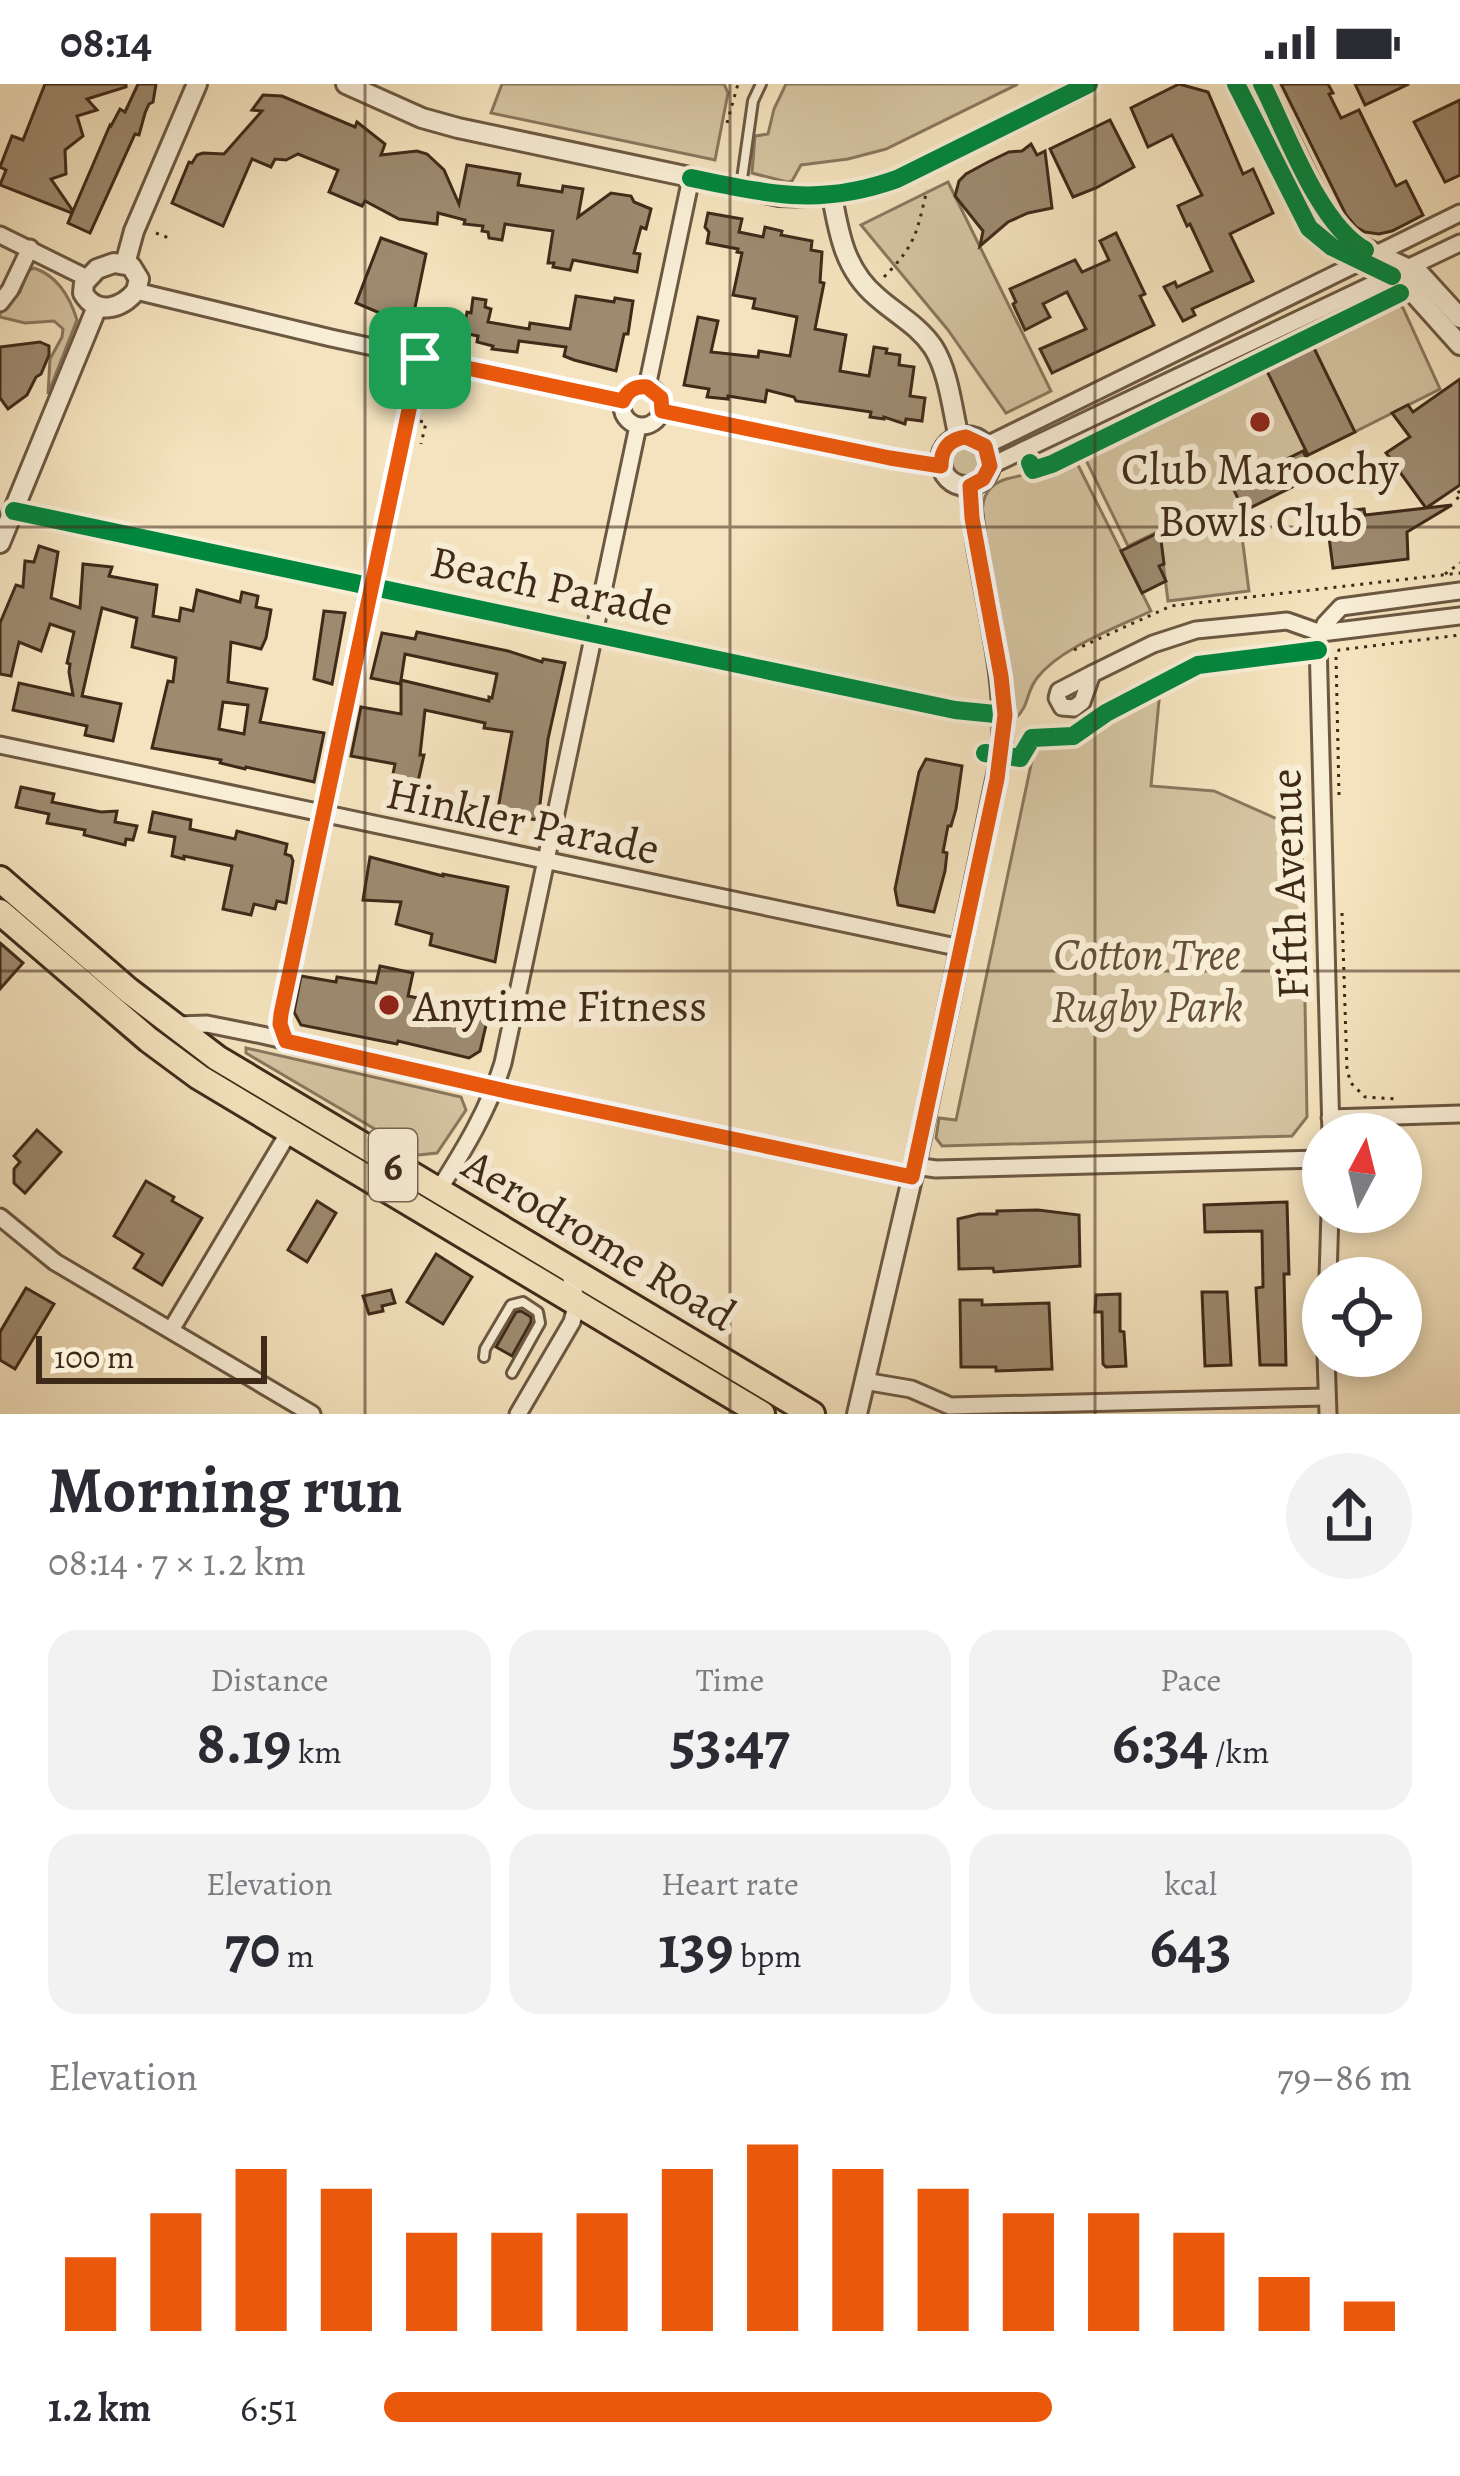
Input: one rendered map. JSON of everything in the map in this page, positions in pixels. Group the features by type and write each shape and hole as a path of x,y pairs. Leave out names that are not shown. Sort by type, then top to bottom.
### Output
{"main road":[{"name":"Aerodrome Road","path":"0,879 173,1025 261,1086 812,1414"},
{"name":"Aerodrome Road","path":"0,912 173,1058 762,1414"}],"street":[{"path":"125,264 134,231 197,84"},
{"path":"346,84 422,118 779,196 832,196 867,190 1089,84"},
{"path":"1236,84 1309,228 1332,247 1411,268 1460,318"},
{"path":"1262,84 1324,210 1367,258 1409,288 1460,345"},
{"path":"647,387 691,178"},
{"path":"832,196 843,251 854,272 874,295 915,326 940,360 959,438"},
{"path":"985,446 1460,213"},
{"path":"0,235 87,278"},
{"path":"990,466 985,446 973,438 959,438 943,451 941,466 948,479 970,486 983,479 990,466 1460,243"},
{"path":"0,303 30,248"},
{"path":"125,264 139,279 136,292 116,306 97,307 83,293 87,278 106,265 125,264"},
{"path":"136,292 623,401"},
{"path":"0,543 97,307"},
{"path":"286,1041 281,1014 420,358"},
{"path":"647,387 661,398 662,411 655,422 638,426 624,414 623,401 635,388 647,387"},
{"path":"662,411 941,466"},
{"path":"438,1191 495,1089 510,1033 638,426"},
{"path":"857,1414 914,1171 1001,756 1005,715 1001,676 970,486"},
{"name":"Beach Parade","path":"14,511 955,710 1005,715"},
{"path":"1321,633 1336,611 1348,605 1460,591"},
{"path":"1092,674 1153,644 1196,630 1287,621 1321,633 1460,616"},
{"name":"Fifth Avenue","path":"1321,633 1331,1113"},
{"name":"Hinkler Parade","path":"0,745 961,948"},
{"path":"173,1025 207,1024 495,1089 914,1171 1302,1160"},
{"path":"1422,1118 1460,1114"},
{"path":"171,1330 289,1132"},
{"path":"0,1216 55,1262 312,1414"},
{"path":"518,1414 568,1332 577,1303 569,1270"},
{"path":"864,1381 911,1389 950,1406 1327,1406"}],"lane":[{"path":"741,188 753,101 761,84"},
{"path":"1304,220 1324,210"},
{"path":"484,1357 484,1349 511,1305 523,1302 538,1312 540,1323 512,1373"}],"path":[{"path":"738,84 720,119 748,136"},
{"path":"879,282 914,241 927,190"},
{"path":"156,232 169,238"},
{"path":"418,421 426,423 421,444"},
{"path":"1460,491 1455,494 1460,501"},
{"path":"1444,575 1460,563"},
{"path":"1074,650 1171,606 1460,573"},
{"path":"1339,794 1339,650 1460,634"},
{"path":"1341,908 1348,1070 1365,1097 1398,1099"}],"green space":[{"path":"502,84 724,84 728,93 715,160 491,113"},
{"path":"786,84 1018,84 886,149 801,165 787,182 752,173 755,136 768,134"},
{"path":"948,182 1051,391 1006,413 948,330 861,225"},
{"path":"34,268 62,288 77,320 48,394 50,359 63,329 54,321 25,323 0,317"},
{"name":"Club Maroochy Bowls Club","path":"1389,302 1403,308 1440,389 1235,492 1237,505 1244,510 1240,521 1249,591 1168,601 1159,531 1128,546 1083,454"},
{"path":"965,444 978,449 983,462 978,475 965,480 952,475 947,462 952,449"},
{"path":"1074,457 1151,611 1047,667 1015,719 982,509 985,496 999,482 1047,470"},
{"name":"Cotton Tree Rugby Park","path":"1160,690 1151,786 1214,791 1302,830 1307,1113 1302,1113 1302,1123 1292,1136 942,1146 936,1138 939,1118 956,1120 1036,741 1076,741"},
{"path":"246,1048 461,1097 466,1110 437,1153 419,1155 246,1053"}],"building":[{"path":"45,84 126,84 87,99 97,110 77,116 83,136 65,150 66,174 51,179 73,211 120,109 125,112 138,84 156,84 139,135 135,134 90,233 68,223 72,213 0,185 6,170 0,167 12,136 23,140"},
{"path":"1179,84 1208,92 1243,174 1253,169 1273,213 1230,234 1253,281 1192,309 1195,315 1183,321 1164,287 1175,282 1177,287 1212,271 1178,206 1202,195 1172,135 1148,147 1131,108"},
{"path":"1281,84 1328,84 1341,118 1359,110 1396,186 1406,181 1423,215 1379,234 1356,227"},
{"path":"1355,84 1409,84 1365,105"},
{"path":"263,95 282,96 355,127 357,122 385,144 381,155 427,154 444,170 459,204 467,165 520,174 518,185 562,192 563,186 583,189 578,217 611,193 631,196 651,209 634,253 640,254 637,272 573,260 570,270 553,267 554,263 548,263 553,231 505,224 502,240 489,238 483,226 438,213 437,224 399,219 365,201 362,206 329,192 338,170 298,154 275,159 271,167 252,159 223,226 172,203 189,162 203,153 224,154 262,111 252,110"},
{"path":"1460,100 1460,175 1445,182 1414,122"},
{"path":"1110,120 1134,167 1073,197 1050,149"},
{"path":"1031,144 1037,155 1045,151 1052,208 1008,222 980,246 983,231 955,196 959,181 988,162"},
{"path":"708,213 742,219 739,232 763,237 765,227 812,241 811,250 822,252 820,282 824,283 815,329 846,335 840,371 869,376 874,347 900,355 899,365 914,367 910,396 925,398 922,421 906,419 905,424 870,417 871,412 796,401 767,390 765,402 707,397 709,389 684,385 698,317 718,321 711,352 758,357 759,351 790,356 797,317 753,308 755,299 733,295 742,253 707,243"},
{"path":"1116,233 1154,325 1052,373 1040,349 1086,329 1067,292 1043,304 1050,317 1025,330 1010,289 1075,260 1082,272 1109,260 1100,241"},
{"path":"381,238 426,254 412,322 356,303"},
{"path":"576,296 633,301 616,371 564,356 566,347 519,341 517,352 492,349 477,342 478,336 463,333 473,298 486,300 485,307 491,309 488,322 570,329"},
{"path":"40,342 49,346 41,374 27,395 8,409 0,398 0,347"},
{"path":"1312,344 1355,432 1308,455 1265,367"},
{"path":"1460,379 1460,485 1426,508 1386,453 1410,437 1392,413 1408,405 1413,412"},
{"path":"1303,451 1310,465 1299,471 1304,481 1244,511 1232,486"},
{"path":"1452,505 1407,532 1408,559 1333,568 1329,537 1345,535 1345,511 1364,509 1365,515"},
{"path":"1160,532 1164,564 1159,566 1166,581 1142,593 1121,551"},
{"path":"39,546 58,552 51,598 80,608 83,564 112,567 109,576 157,585 153,616 179,621 181,608 193,611 197,590 240,602 242,592 258,596 256,607 271,610 266,638 261,649 231,642 228,682 267,689 260,722 324,733 314,782 152,748 176,658 132,647 137,618 102,608 82,696 121,704 113,741 85,735 87,726 13,710 19,683 73,695 67,663 74,632 50,624 41,651 19,642 11,676 0,674 0,623 16,585 23,587 25,561 34,562","holes":["223,702 248,705 244,734 219,729"]},
{"path":"324,611 345,613 332,684 314,679"},
{"path":"417,632 542,662 565,663 548,739 538,820 497,814 512,732 425,710 420,755 424,755 413,804 388,799 395,764 351,756 361,707 401,714 401,680 400,684 371,678 382,633 415,639","holes":["405,654 497,674 492,698 401,680"]},
{"path":"926,759 962,766 934,912 898,905 895,889 919,772"},
{"path":"21,787 54,794 52,802 117,811 115,822 137,826 133,840 126,839 125,845 47,823 49,814 16,807"},
{"path":"153,812 191,820 190,829 235,839 237,831 287,844 285,854 293,861 286,903 277,901 275,909 254,904 251,915 223,909 232,866 172,856 175,837 149,832"},
{"path":"370,857 508,887 495,962 430,945 432,934 396,924 401,902 363,900"},
{"path":"0,943 23,963 0,989"},
{"path":"380,966 413,973 408,996 489,1012 480,1051 469,1058 301,1025 294,1012 301,976 376,983"},
{"path":"37,1130 61,1152 25,1193 14,1183 14,1169 20,1162 14,1156"},
{"path":"146,1181 202,1218 162,1285 134,1268 143,1254 114,1236"},
{"path":"317,1201 336,1213 307,1262 288,1250"},
{"path":"1287,1202 1286,1365 1260,1365 1256,1288 1263,1287 1262,1231 1205,1232 1204,1205"},
{"path":"1038,1210 1079,1215 1080,1266 994,1272 993,1268 959,1269 958,1219"},
{"path":"436,1254 472,1277 443,1324 407,1302"},
{"path":"26,1288 54,1304 15,1369 0,1360 0,1332"},
{"path":"391,1290 395,1303 369,1314 363,1296"},
{"path":"1202,1292 1227,1292 1231,1365 1205,1366"},
{"path":"1120,1294 1126,1366 1106,1367 1102,1312 1095,1312 1096,1295"},
{"path":"960,1300 982,1300 982,1305 1049,1303 1052,1369 961,1367"},
{"path":"521,1311 531,1322 512,1356 496,1347"}],"cycle path":[{"path":"691,178 794,195 869,188 897,179 1089,84"},
{"path":"1236,84 1309,228 1332,247 1392,276"},
{"path":"1262,84 1319,199 1348,238 1365,250"},
{"path":"1030,463 1033,470 1052,464 1400,293"},
{"path":"14,511 955,710 1005,715"},
{"path":"985,753 1020,758 1032,738 1073,736 1106,713 1198,665 1318,650"}],"place":[{"name":"Club Maroochy Bowls Club","path":"1260,422"},
{"name":"Anytime Fitness","path":"389,1005"}],"route":[{"path":"420,358 623,401 635,388 647,387 661,398 662,411 941,466 943,451 952,441 966,437 985,446 990,458 988,473 970,486 1001,676 1005,715 1001,756 912,1177 286,1041 281,1014 420,358"}]}
